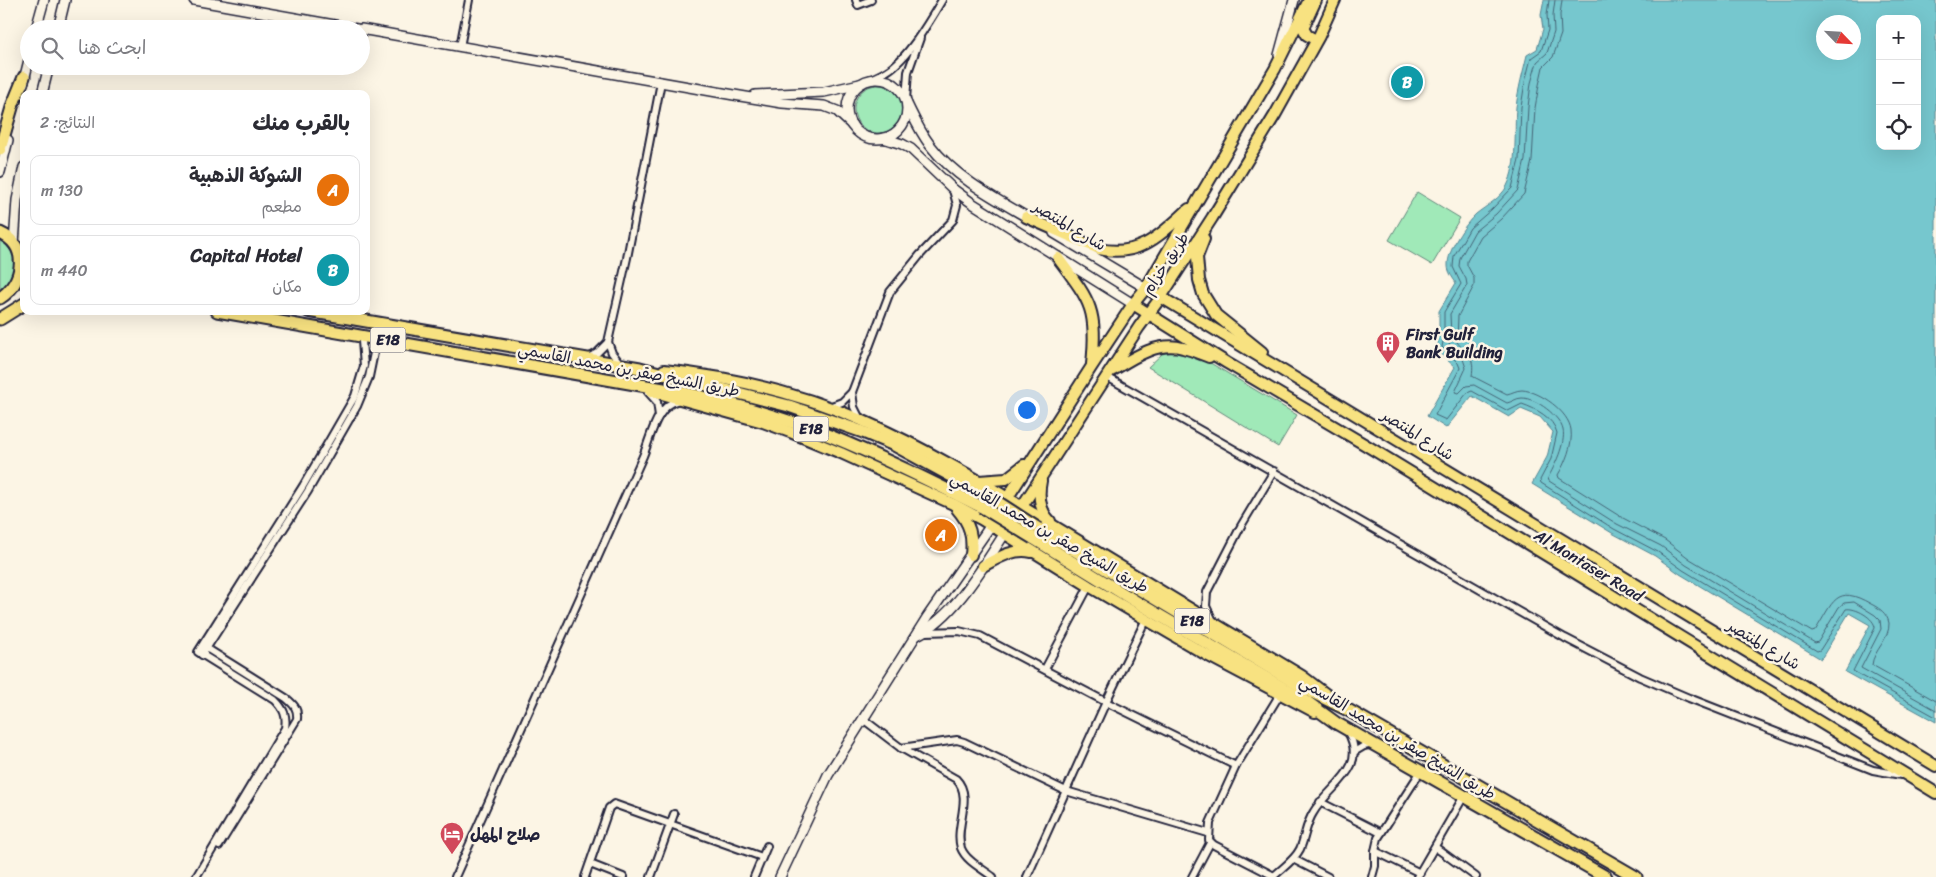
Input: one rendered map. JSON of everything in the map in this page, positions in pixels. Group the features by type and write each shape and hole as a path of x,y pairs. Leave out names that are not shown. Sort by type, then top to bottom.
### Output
{"highway":[{"path":"0,150 13,104 24,77"},
{"path":"0,233 18,248"},
{"path":"5,295 17,282 20,269"},
{"path":"5,295 20,290"},
{"path":"0,319 20,306"},
{"name":"طريق الشيخ صقر بن محمد القاسمي","path":"241,315 675,391 728,402 829,436 901,467 1036,533 1302,687 1348,710 1636,877"},
{"name":"طريق الشيخ صقر بن محمد القاسمي","path":"331,315 622,364 789,406 863,432 927,462 988,496 1036,533 1135,601 1307,702 1341,726 1606,877"}],"main road":[{"name":"طريق خزام","path":"991,525 1092,366 1133,304 1146,288 1275,69 1309,0"},
{"path":"1316,0 1303,28 1307,35 1316,40"},
{"name":"طريق خزام","path":"1005,533 1212,218 1275,115 1316,40 1335,0"},
{"path":"1026,217 1099,249 1125,251 1142,246 1158,237 1197,202"},
{"path":"1212,218 1197,257 1199,280 1203,294 1216,315 1290,375"},
{"path":"1058,258 1083,291 1090,304 1094,329 1092,366"},
{"name":"شارع المنتصر","path":"1146,288 1936,766"},
{"name":"شارع المنتصر","path":"1133,304 1227,363"},
{"path":"1109,374 1138,355 1159,347 1181,347 1227,363"},
{"name":"Al Montaser Road","path":"1227,363 1364,444 1936,793"},
{"path":"640,368 682,372 750,385 797,397 860,419 907,441 1008,498 1302,676 1348,710"},
{"path":"629,384 763,422 842,452 953,504 1005,533 1036,554 1204,654 1341,726"},
{"path":"978,481 1006,479 1034,456"},
{"path":"1045,471 1040,483 1041,507 1047,518 1056,527"},
{"path":"953,504 968,523 973,541 971,555"},
{"path":"983,566 1001,556 1017,551 1036,554"}],"street":[{"path":"38,20 44,0"},
{"path":"60,20 65,0"},
{"path":"61,20 72,0"},
{"path":"194,0 306,20"},
{"path":"460,47 469,0"},
{"path":"856,0 858,5 871,0"},
{"path":"852,125 848,108 849,99 854,91 865,82 887,71 896,63 922,32 942,0"},
{"path":"1275,69 1294,0"},
{"path":"370,32 782,103 824,106 837,112 866,136 884,138 900,129 905,121 908,72 922,32"},
{"path":"43,90 47,75"},
{"path":"21,90 24,77"},
{"path":"734,95 824,92 879,79 888,81 896,86 906,102"},
{"path":"588,359 601,350 608,342 627,258 662,82"},
{"path":"0,172 20,93"},
{"name":"شارع المنتصر","path":"906,102 920,131 930,146 958,174 1026,217 1146,288"},
{"name":"شارع المنتصر","path":"884,138 902,144 953,189 972,203 1133,304"},
{"path":"18,248 17,200 20,186"},
{"path":"827,407 842,402 852,392 890,292 920,255 953,220 957,205 953,189"},
{"path":"204,647 303,486 354,396 364,366 362,341"},
{"path":"608,342 615,357 622,364"},
{"path":"196,877 285,728 286,721 282,707 275,700 198,652 204,647 308,490 357,406 369,377 376,343"},
{"path":"1109,374 1565,638 1640,677 1873,770 1906,776"},
{"path":"643,388 656,402 659,416"},
{"path":"852,392 854,407 860,419"},
{"path":"455,877 643,456 659,416 670,403 680,400"},
{"path":"1216,625 1208,613 1207,592 1274,471"},
{"path":"780,877 828,775 921,633 928,616 991,525"},
{"path":"921,633 954,605 1005,533"},
{"path":"1045,669 1089,586"},
{"path":"1027,877 1106,702 1146,619"},
{"path":"921,633 959,631 973,633 1106,702 1236,766"},
{"path":"200,877 296,719 297,712 296,706 286,698 204,647"},
{"path":"1192,877 1210,843 1208,833 1210,823 1236,766 1280,694"},
{"path":"863,719 901,748 956,779 961,784 964,793 960,839 962,849 967,857 993,877"},
{"path":"1210,843 1274,876 1300,850 1310,818 1320,802 1343,780 1352,763 1354,752 1352,739 1341,726"},
{"path":"901,748 957,740 1066,791 1208,833"},
{"path":"1354,752 1364,746 1373,744"},
{"path":"1372,877 1375,866 1375,851 1381,833 1403,802 1421,771"},
{"path":"1375,851 1418,875 1464,796"},
{"path":"1320,802 1381,833"},
{"path":"584,877 609,808 614,804 762,857"},
{"path":"651,877 674,814"},
{"path":"754,877 767,846"},
{"path":"1435,846 1476,877"},
{"path":"1293,859 1328,877"},
{"path":"590,864 623,877"}],"green space":[{"path":"878,85 887,87 895,92 900,100 902,109 900,118 895,126 887,131 878,133 869,131 861,126 856,118 854,109 856,100 861,92 869,87"},
{"path":"1417,192 1460,218 1432,265 1389,240"},
{"path":"0,239 14,256 16,266 12,279 0,292"},
{"path":"1179,350 1197,355 1297,415 1278,447 1148,367 1162,354"}],"water":[{"path":"1544,0 1936,0 1936,722 1845,672 1870,625 1849,613 1821,659 1680,574 1655,556 1612,533 1532,484 1547,457 1553,432 1540,417 1521,409 1509,417 1472,396 1446,428 1427,416 1455,367 1436,350 1439,336 1439,311 1456,283 1448,268 1450,253 1467,224 1476,214 1493,202 1507,186 1513,168 1518,94 1527,55 1537,49 1543,29 1541,15"}],"place":[{"name":"Capital Hotel","path":"1407,82"},
{"name":"First Gulf Bank Building","path":"1388,364"},
{"name":"الشوكة الذهبية","path":"941,535"},
{"name":"صلاح المهل","path":"452,855"}]}
